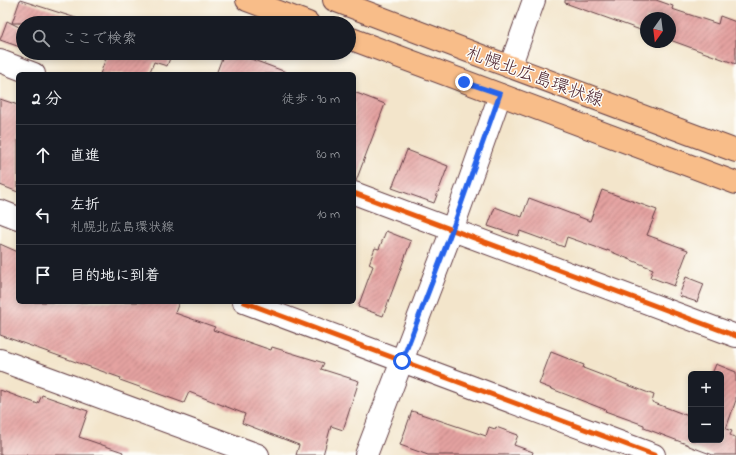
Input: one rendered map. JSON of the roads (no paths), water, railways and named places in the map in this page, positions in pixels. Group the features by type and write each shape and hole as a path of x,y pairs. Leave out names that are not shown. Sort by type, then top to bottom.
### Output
{"main road":[{"path":"247,0 289,16"},
{"name":"札幌北広島環状線","path":"334,0 736,151"},
{"name":"札幌北広島環状線","path":"356,41 736,183"}],"street":[{"path":"510,67 534,0"},
{"path":"0,61 29,72"},
{"path":"366,455 452,230 500,94"},
{"path":"356,194 736,336"},
{"path":"0,211 16,217"},
{"path":"249,304 654,455"},
{"path":"0,360 258,455"}]}
